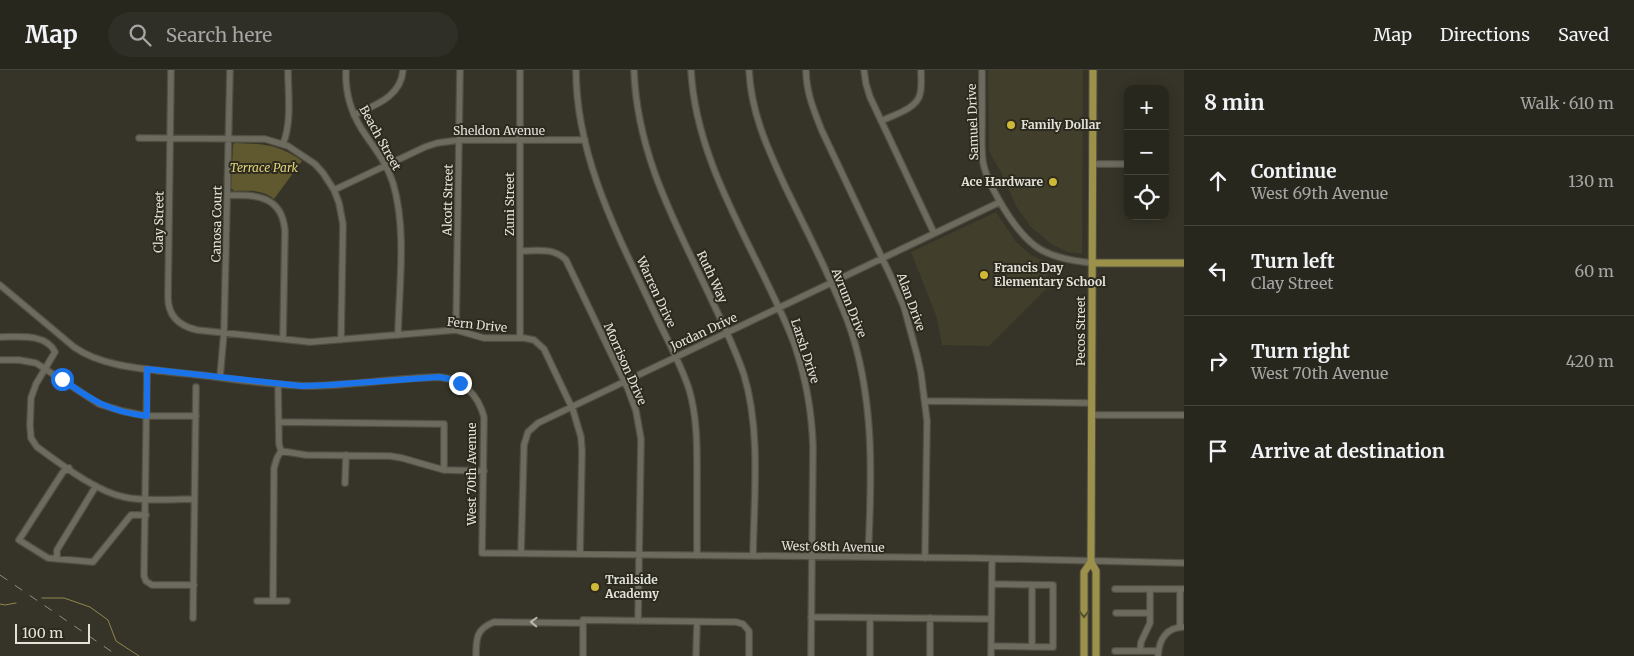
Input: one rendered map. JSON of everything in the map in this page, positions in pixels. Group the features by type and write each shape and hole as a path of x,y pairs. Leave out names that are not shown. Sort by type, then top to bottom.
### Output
{"main road":[{"name":"Pecos Street","path":"1093,70 1091,562 1096,571 1096,656"},
{"path":"1092,263 1184,263"},
{"name":"Pecos Street","path":"1084,656 1084,572 1091,562"}],"street":[{"name":"Clay Street","path":"171,70 168,307 174,318 183,326 197,330 224,332"},
{"name":"Canosa Court","path":"220,378 224,332 230,70"},
{"path":"282,144 286,137 287,126 288,70"},
{"name":"Beach Street","path":"346,70 347,94 354,115 386,165 393,183 400,219 398,335"},
{"path":"354,115 384,101 394,93 401,82 403,70"},
{"name":"Alcott Street","path":"456,330 460,70"},
{"name":"Zuni Street","path":"520,70 520,338"},
{"name":"Warren Drive","path":"576,70 579,112 584,140 595,179 608,214 689,390 696,428 696,556"},
{"name":"Ruth Way","path":"634,70 638,113 649,160 662,193 727,332 744,376 752,415 754,441 753,556"},
{"name":"Larsh Drive","path":"692,70 693,99 704,142 717,175 795,345 804,378 811,413 812,447 811,656"},
{"name":"Avrum Drive","path":"749,70 754,112 765,141 831,282 848,323 863,376 868,408 870,455 868,557"},
{"name":"Alan Drive","path":"806,70 809,95 822,131 899,295 909,323 921,372 927,430 925,558"},
{"path":"864,70 867,90 934,233"},
{"path":"881,121 911,106 918,100 921,92 921,70"},
{"name":"Samuel Drive","path":"982,70 983,162 989,181 1000,202 1017,229 1036,247 1066,260 1092,263"},
{"path":"139,138 265,139 296,150 315,164 334,190 339,203 343,224 342,340"},
{"name":"Sheldon Avenue","path":"334,190 432,144 459,140 584,140"},
{"path":"1092,164 1124,164"},
{"path":"228,195 263,198 276,206 283,218 285,231 283,340"},
{"name":"Jordan Drive","path":"521,552 525,441 530,430 538,423 1000,202"},
{"name":"Morrison Drive","path":"520,250 550,251 561,254 566,260 632,399 641,432 642,458 638,555 638,621"},
{"name":"West 70th Avenue","path":"0,285 74,347 86,355 104,362 147,369 278,384 320,386 439,377 456,381 469,390 483,412 485,426 482,553"},
{"name":"Fern Drive","path":"224,332 310,342 456,330 484,338 534,340 540,345 571,406 578,426 582,445 580,553"},
{"path":"0,337 36,337 56,352 36,384 31,398 31,438 37,447 102,490 127,498 194,499"},
{"path":"0,360 19,360 36,363 99,404 122,411 147,416 196,416"},
{"path":"147,369 144,576 146,581 152,585 194,585"},
{"path":"273,601 274,468 281,451 278,384"},
{"path":"193,618 196,387"},
{"path":"925,401 1092,403"},
{"path":"1091,415 1184,415"},
{"path":"279,422 444,424 444,470"},
{"path":"281,451 306,455 376,455 402,458 444,470 484,470"},
{"path":"345,483 346,455"},
{"path":"69,468 63,472 19,540 48,558 93,562 131,515 146,515"},
{"path":"57,559 57,550 96,486"},
{"name":"West 68th Avenue","path":"482,553 810,556 1184,563"},
{"path":"990,656 992,559"},
{"path":"991,646 1054,647 1053,585 992,584"},
{"path":"1032,585 1032,647"},
{"path":"1115,589 1182,589 1182,627 1169,631 1164,636 1160,641 1158,654 1140,651 1115,651"},
{"path":"1140,651 1141,642 1150,623 1150,589"},
{"path":"257,600 287,601"},
{"path":"1116,613 1150,614"},
{"path":"811,617 991,619"},
{"path":"870,618 870,656"},
{"path":"930,618 930,656"},
{"path":"476,656 476,640 480,630 494,622 638,621 736,622 743,624 749,631 749,656"},
{"path":"583,622 583,656"},
{"path":"696,656 697,622"}],"shaded area":[{"path":"988,70 1083,70 1082,254 1068,252 1051,244 1031,227 1016,206 1002,174 989,151"},
{"name":"Francis Day Elementary School","path":"996,212 1016,242 1031,255 1048,263 1047,288 989,346 942,345 937,318 911,252"}],"green space":[{"name":"Terrace Park","path":"235,143 278,148 302,161 274,199 260,192 234,191 231,188 233,145"}],"waterway":[{"path":"42,598 64,598 90,607 108,620 116,641 139,656"},
{"path":"0,604 16,603"}],"railway":[{"path":"0,575 118,656"}],"place":[{"name":"Family Dollar","path":"1011,125"},
{"name":"Ace Hardware","path":"1053,182"},
{"name":"Francis Day Elementary School","path":"984,275"},
{"name":"Trailside Academy","path":"595,587"}],"route":[{"path":"62,379 99,404 147,416 147,369 302,386 439,377 460,383"}]}
